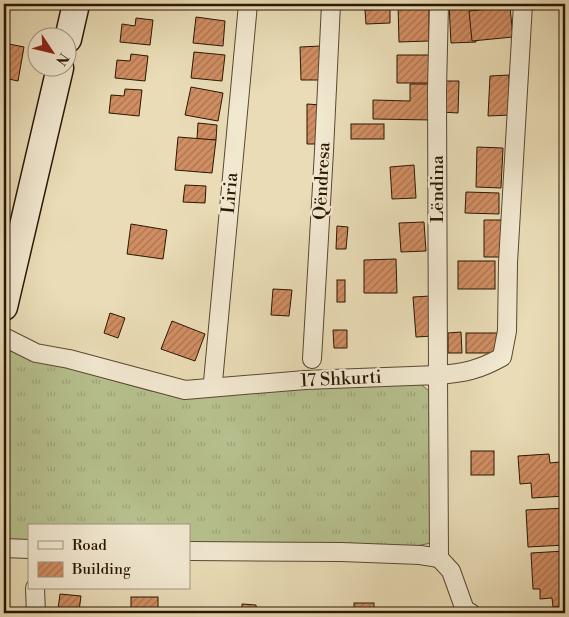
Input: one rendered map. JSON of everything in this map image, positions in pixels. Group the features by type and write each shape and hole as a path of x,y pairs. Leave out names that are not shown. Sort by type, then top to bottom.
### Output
{"street":[{"path":"71,28 76,4"},
{"name":"Liria","path":"214,382 248,4"},
{"name":"Qëndresa","path":"312,359 331,4"},
{"name":"Lëndina","path":"438,375 437,90 439,4"},
{"name":"17 Shkurti","path":"4,338 36,353 70,359 185,390 305,380 463,373 488,365 502,357 507,332 508,263 523,4"},
{"path":"4,307 58,78"},
{"path":"438,375 439,558 451,572 465,610 471,613"},
{"path":"4,548 28,549"},
{"path":"190,551 341,552 420,555 439,558"},
{"path":"36,590 36,613"}],"green space":[{"path":"4,349 151,391 212,394 417,381 429,391 431,543 411,547 190,547 190,524 28,524 28,545 4,544"}],"building":[{"path":"398,4 429,4 429,41 399,42"},
{"path":"449,4 474,4 476,42 451,43"},
{"path":"510,7 513,37 472,41 469,11"},
{"path":"390,9 390,23 366,24 365,10"},
{"path":"196,17 225,21 223,46 193,43"},
{"path":"136,18 153,20 150,45 120,42 122,24 135,26"},
{"path":"4,43 24,47 18,81 4,78"},
{"path":"321,46 322,80 301,80 300,47"},
{"path":"194,52 225,55 222,81 191,78"},
{"path":"131,54 148,56 145,81 115,78 117,60 130,61"},
{"path":"397,55 433,55 432,83 397,83"},
{"path":"509,75 510,115 488,116 490,76"},
{"path":"441,81 459,81 458,113 441,112"},
{"path":"410,84 433,84 432,120 373,119 373,100 410,101"},
{"path":"191,87 223,93 218,121 185,115"},
{"path":"125,89 142,90 139,116 109,113 111,95 124,96"},
{"path":"307,104 321,105 320,144 307,144"},
{"path":"198,123 217,125 216,140 197,139"},
{"path":"351,124 384,124 384,139 351,139"},
{"path":"178,137 216,140 212,173 175,170"},
{"path":"477,147 503,148 501,188 476,187"},
{"path":"414,165 416,198 392,199 390,167"},
{"path":"185,185 206,186 205,203 183,202"},
{"path":"466,192 499,193 499,214 465,213"},
{"path":"484,220 505,220 504,257 484,257"},
{"path":"424,222 426,251 401,252 399,223"},
{"path":"131,224 167,230 163,259 127,254"},
{"path":"337,226 348,227 346,249 336,249"},
{"path":"396,259 397,293 364,293 364,260"},
{"path":"458,261 495,261 495,289 458,289"},
{"path":"337,280 345,280 345,302 337,302"},
{"path":"273,289 292,290 289,316 271,315"},
{"path":"431,296 433,336 416,337 413,297"},
{"path":"110,313 125,318 118,338 104,333"},
{"path":"172,321 205,334 195,361 161,349"},
{"path":"333,330 347,330 347,348 334,348"},
{"path":"461,332 462,353 448,353 448,333"},
{"path":"466,333 498,333 498,353 466,353"},
{"path":"471,451 494,451 494,475 471,475"},
{"path":"549,454 550,463 560,462 561,473 565,473 565,496 532,498 531,483 520,484 518,456"},
{"path":"565,508 565,545 528,547 526,510"},
{"path":"565,551 565,606 553,607 552,598 540,599 540,589 533,589 531,553"},
{"path":"60,594 81,596 79,611 58,609"},
{"path":"131,597 158,597 158,613 131,613"},
{"path":"354,603 374,603 374,613 354,613"},
{"path":"242,604 256,605 257,613 242,613"},
{"path":"460,610 460,613 430,613 430,611"}]}
